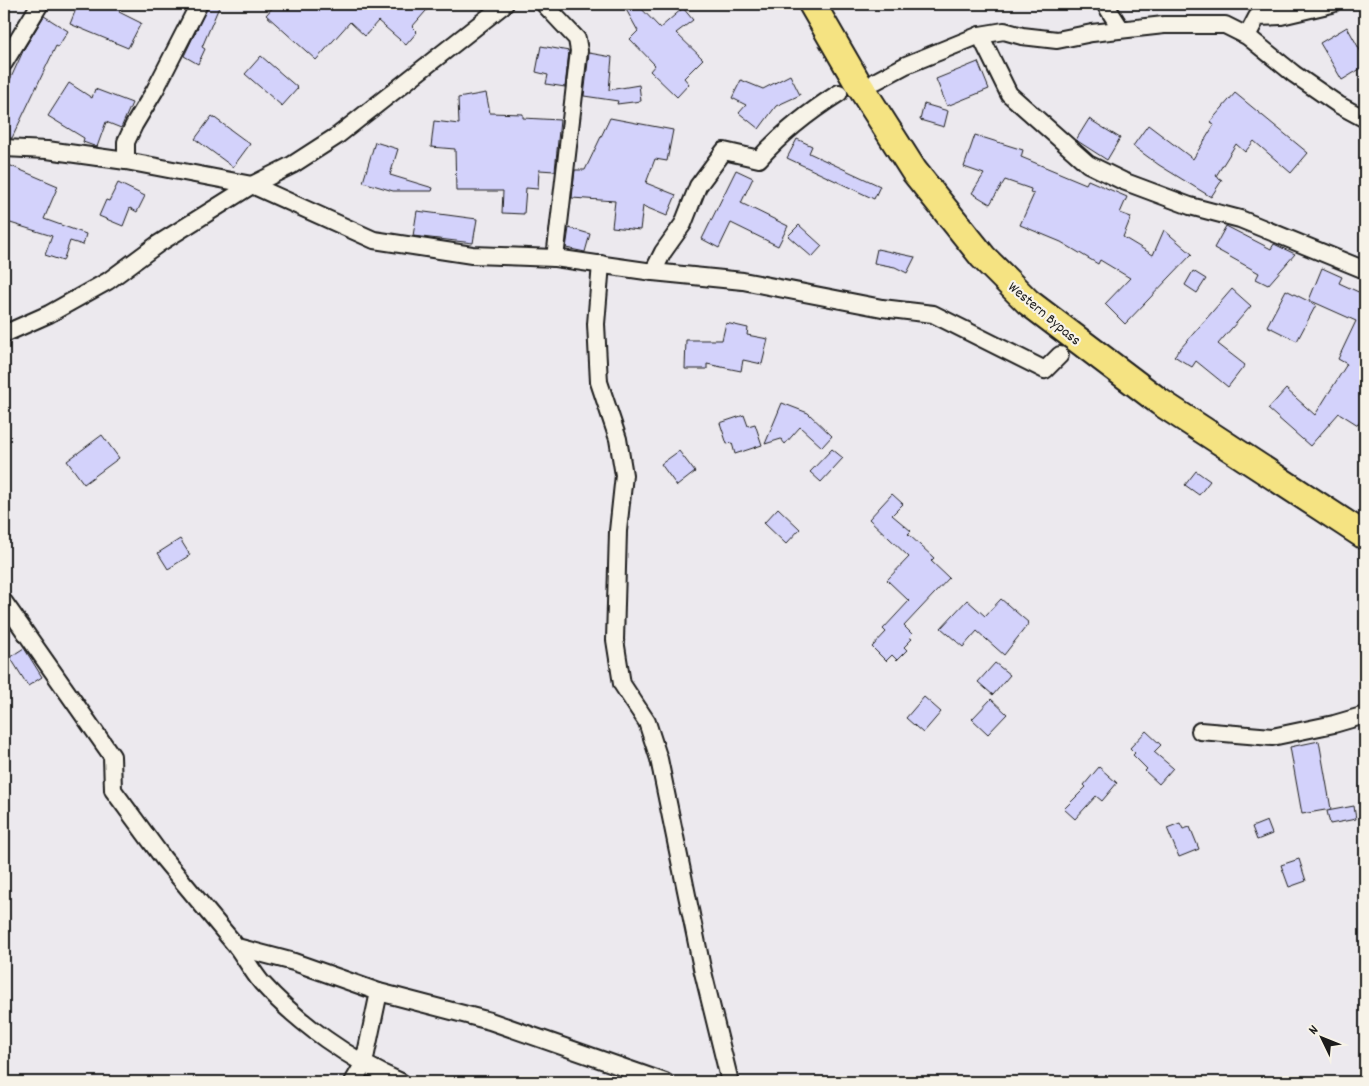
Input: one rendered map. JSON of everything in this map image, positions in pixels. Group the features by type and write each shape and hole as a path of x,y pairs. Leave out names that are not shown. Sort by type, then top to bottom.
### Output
{"main road":[{"name":"Western Bypass","path":"812,4 856,80 914,171 983,257 1028,302 1160,402 1365,536"}],"street":[{"path":"4,63 40,4"},
{"path":"126,161 126,142 199,4"},
{"path":"4,334 49,314 108,281 158,244 252,185 292,165 337,136 505,4"},
{"path":"544,4 577,39 579,52 555,258"},
{"path":"1105,4 1122,29"},
{"path":"1247,36 1257,17 1281,16 1332,4"},
{"path":"876,81 906,65 980,35 1004,31 1022,36 1057,40 1122,29 1164,25 1225,25 1247,36 1294,74 1338,105 1365,120"},
{"path":"980,35 1009,94 1088,164 1123,181 1190,206 1240,218 1365,270"},
{"path":"653,272 663,252 683,224 698,186 724,151 759,159 774,142 804,116 839,93"},
{"path":"4,148 47,150 126,161 252,185 374,240 472,255 555,258 653,272 743,281 882,308 933,314 1045,370 1060,355"},
{"path":"600,264 596,324 599,382 618,439 624,475 618,540 615,640 622,684 648,722 659,759 704,976 730,1082"},
{"path":"4,602 10,621 112,756 113,790 163,858 237,947 260,980 281,1001 330,1041 364,1063 401,1082"},
{"path":"1200,731 1272,736 1334,724 1365,715"},
{"path":"237,947 294,962 379,992 490,1021 665,1082"},
{"path":"354,1082 364,1063 379,992"}],"building":[{"path":"78,4 107,4 121,9 119,12 141,23 128,48 70,24"},
{"path":"209,4 219,7 202,47 205,49 198,64 184,56"},
{"path":"276,4 432,4 412,27 417,32 406,45 378,21 365,36 350,22 316,60 266,15"},
{"path":"623,4 637,4 660,28 683,8 693,20 676,33 703,59 684,78 689,84 677,97 650,71 655,65 630,39 638,31"},
{"path":"44,16 68,31 58,47 56,46 12,138 4,138 4,93 24,49"},
{"path":"1347,27 1365,59 1365,66 1342,80 1320,43"},
{"path":"541,46 569,51 565,87 546,84 548,75 536,72"},
{"path":"589,53 612,57 609,90 639,85 641,101 617,104 618,101 584,96"},
{"path":"261,56 298,88 282,106 245,74"},
{"path":"978,62 989,89 947,106 936,79"},
{"path":"790,75 800,95 776,106 759,129 739,113 746,105 732,98 741,80 763,89"},
{"path":"69,83 92,98 95,89 132,103 121,128 106,122 97,147 83,142 84,138 48,116"},
{"path":"486,93 490,113 523,114 523,118 560,120 555,171 539,170 538,189 526,188 524,214 502,213 503,191 456,191 455,149 431,147 434,121 459,124 458,98"},
{"path":"1235,93 1308,153 1291,173 1254,141 1245,152 1236,144 1216,176 1222,180 1211,197 1159,165 1133,146 1148,125 1193,159 1214,125 1210,122"},
{"path":"924,104 948,111 944,127 920,120"},
{"path":"212,116 250,144 233,167 195,139"},
{"path":"610,118 673,130 667,161 655,159 646,183 676,195 667,216 643,206 640,230 612,227 615,201 572,198 575,170 585,170"},
{"path":"1089,119 1120,138 1107,160 1076,140"},
{"path":"975,135 1023,150 1021,157 1086,184 1088,180 1127,197 1120,213 1131,217 1123,237 1153,255 1164,230 1192,254 1125,324 1105,304 1130,278 1100,260 1098,264 1061,242 1020,225 1034,194 1030,193 1031,189 1005,180 990,204 972,193 984,174 964,167"},
{"path":"797,139 812,146 809,153 880,186 874,199 787,158"},
{"path":"375,142 398,149 390,175 433,188 432,191 393,191 363,182"},
{"path":"4,163 58,186 44,219 86,234 83,245 70,241 63,261 45,255 52,236 4,221"},
{"path":"736,170 753,178 741,203 788,226 778,246 731,223 719,248 702,239"},
{"path":"118,183 145,196 137,212 130,208 123,226 99,216 106,200 109,201"},
{"path":"417,211 477,219 473,243 413,236"},
{"path":"799,225 822,246 812,257 788,236"},
{"path":"1226,226 1271,249 1274,244 1295,254 1268,285 1256,279 1259,273 1214,248"},
{"path":"569,228 590,234 585,252 566,248"},
{"path":"877,249 915,257 907,273 895,267 874,263"},
{"path":"1322,268 1342,277 1339,283 1365,295 1365,412 1358,425 1339,413 1310,446 1268,409 1286,389 1315,415 1347,364 1338,359 1356,321 1309,300"},
{"path":"1193,271 1206,279 1197,293 1185,285"},
{"path":"1232,289 1251,306 1218,344 1245,365 1228,387 1196,361 1192,367 1174,356"},
{"path":"1286,290 1316,305 1297,341 1267,326"},
{"path":"726,323 748,328 747,335 768,339 762,364 743,360 741,371 707,364 707,369 685,369 686,340 722,340"},
{"path":"782,403 808,413 832,436 822,447 800,427 785,444 781,439 765,444"},
{"path":"744,415 748,426 755,424 762,445 735,454 732,443 727,444 720,423"},
{"path":"102,435 119,458 84,484 67,461"},
{"path":"832,449 843,458 821,482 810,472"},
{"path":"679,451 695,472 677,486 661,464"},
{"path":"1196,471 1210,481 1199,495 1185,485"},
{"path":"892,494 903,504 892,515 911,531 908,534 934,558 931,561 949,578 904,626 912,634 909,637 912,639 904,647 907,650 897,660 892,655 886,661 872,647 886,632 883,629 909,601 887,580 909,557 869,519"},
{"path":"778,508 800,529 786,544 764,523"},
{"path":"180,539 190,555 168,569 158,553"},
{"path":"1001,599 1029,623 1004,655 977,631 963,647 941,628 967,600 985,616"},
{"path":"24,648 42,677 28,686 10,657"},
{"path":"995,663 1010,675 993,695 978,682"},
{"path":"924,697 941,712 923,733 906,718"},
{"path":"991,699 1007,714 988,734 972,719"},
{"path":"1146,731 1161,745 1154,752 1173,768 1159,784 1145,771 1147,769 1133,755 1135,753 1130,748"},
{"path":"1319,741 1331,809 1302,814 1290,747"},
{"path":"1099,767 1117,783 1102,801 1096,796 1075,819 1064,809 1086,787 1084,785"},
{"path":"1354,806 1356,819 1330,824 1327,811"},
{"path":"1267,821 1272,834 1257,840 1252,827"},
{"path":"1180,823 1183,829 1190,827 1199,849 1179,857 1167,828"},
{"path":"1299,859 1306,881 1289,887 1281,865"}]}
